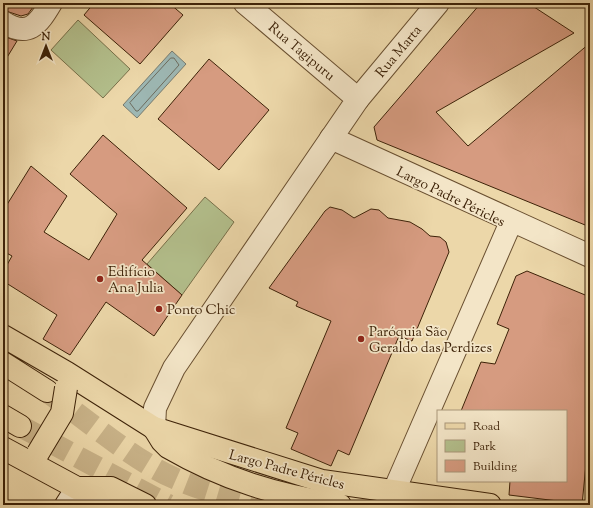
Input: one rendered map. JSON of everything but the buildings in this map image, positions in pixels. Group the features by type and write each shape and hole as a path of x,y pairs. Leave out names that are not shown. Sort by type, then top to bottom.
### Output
{"main road":[{"path":"3,336 60,384 62,414 35,458"},
{"path":"3,363 60,384 154,428 162,441 180,454 253,487 285,495 340,505"},
{"name":"Largo Padre Péricles","path":"154,428 322,481 394,491"},
{"path":"3,448 35,458 71,497 111,488 145,505"},
{"path":"394,491 490,505"}],"street":[{"path":"3,22 19,30 26,30 36,24 51,3"},
{"name":"Rua Tagipuru","path":"246,3 358,99"},
{"name":"Rua Marta","path":"358,99 438,3"},
{"path":"154,428 155,408 174,368 358,99"},
{"name":"Largo Padre Péricles","path":"331,138 511,222 394,491"},
{"path":"511,222 590,256"},
{"path":"71,497 111,505"}],"green space":[{"path":"78,20 130,69 103,98 51,50"},
{"path":"205,197 234,222 182,295 147,264"}],"water":[{"path":"172,51 186,64 137,118 123,105"}],"tunnel":[{"path":"49,393 101,432 156,469 181,481 209,491 265,505"},
{"path":"20,426 168,505"}],"place":[{"name":"Edifício Ana Julia","path":"100,279"},
{"name":"Ponto Chic","path":"159,309"},
{"name":"Paróquia São Geraldo das Perdizes","path":"361,339"}]}
